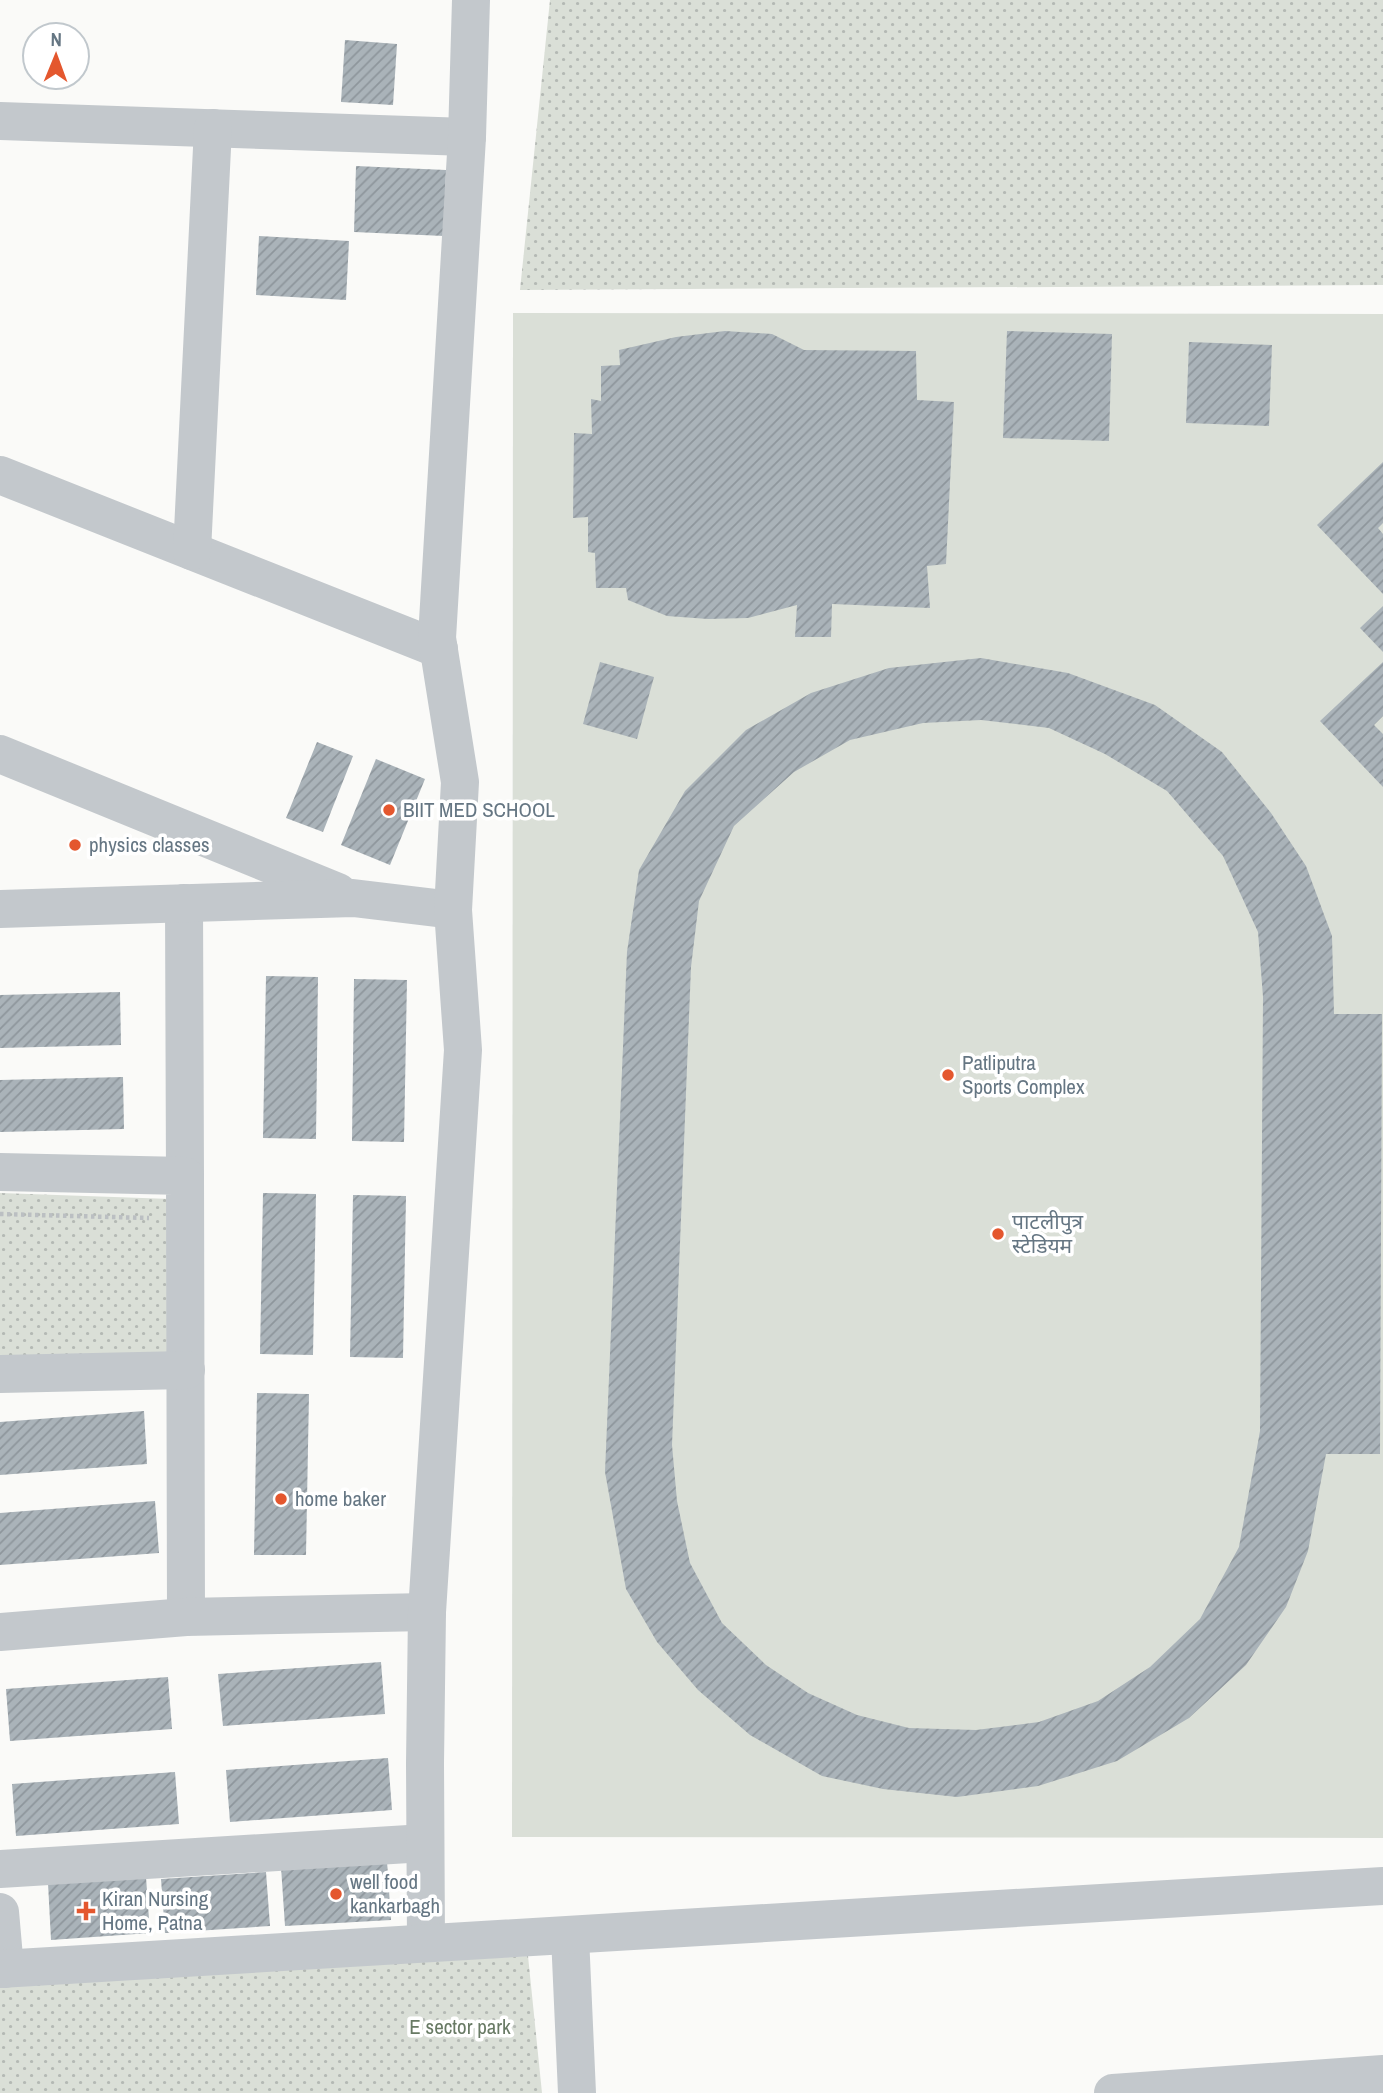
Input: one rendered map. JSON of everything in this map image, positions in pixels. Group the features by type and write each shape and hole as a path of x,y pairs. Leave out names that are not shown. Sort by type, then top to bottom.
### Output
{"street":[{"path":"426,1942 427,1612 463,1050 453,910 460,782 439,649 438,624 467,137 471,0"},
{"path":"0,121 467,137"},
{"path":"192,551 213,128"},
{"path":"0,475 439,649"},
{"path":"0,754 353,898"},
{"path":"0,909 353,898 453,910"},
{"path":"184,903 186,1618"},
{"path":"0,1172 185,1176"},
{"path":"0,1374 186,1370"},
{"path":"0,1632 186,1618 427,1612"},
{"path":"0,1869 425,1843"},
{"path":"0,1912 2,1969 1383,1886"},
{"path":"570,1936 577,2093"},
{"path":"1113,2093 1383,2074"}],"path":[{"path":"0,1214 149,1217 149,1231"}],"green space":[{"path":"550,0 1383,0 1383,285 520,290"},
{"name":"Patliputra Sports Complex","path":"513,313 1383,314 1383,1838 512,1837"},
{"path":"0,1193 171,1199 173,1353 0,1359"},
{"name":"E sector park","path":"528,1956 542,2093 0,2093 0,1984"}],"building":[{"path":"345,40 397,44 393,105 341,102"},
{"path":"356,166 446,170 444,236 354,232"},
{"path":"259,236 349,241 346,300 256,295"},
{"path":"725,331 772,334 804,350 916,351 917,400 954,402 946,564 927,566 930,608 832,604 831,637 795,637 797,605 748,618 667,616 628,600 626,588 596,588 595,553 588,552 588,517 573,518 574,433 592,434 591,399 601,401 601,366 620,365 619,350 676,337"},
{"path":"1007,331 1112,334 1109,441 1003,438"},
{"path":"1189,342 1272,345 1269,426 1186,423"},
{"path":"1383,462 1383,523 1378,528 1383,534 1383,594 1317,525"},
{"path":"1383,606 1383,652 1360,628"},
{"path":"981,658 1068,673 1155,705 1222,752 1271,813 1306,866 1332,936 1334,1014 1382,1014 1380,1454 1326,1454 1308,1551 1286,1607 1246,1665 1189,1718 1117,1761 1038,1786 957,1797 883,1789 822,1776 750,1735 698,1690 657,1642 626,1589 605,1472 627,952 639,870 685,791 746,730 811,693 889,668","holes":["981,720 1049,728 1105,754 1167,791 1223,856 1258,932 1263,997 1260,1431 1239,1547 1200,1619 1150,1667 1098,1701 1039,1722 976,1730 909,1728 857,1715 808,1693 766,1665 722,1623 690,1563 677,1501 672,1445 691,967 699,901 734,826 794,772 850,740 923,723"]},
{"path":"600,662 654,677 637,739 583,724"},
{"path":"1383,662 1383,716 1374,725 1383,734 1383,787 1320,721"},
{"path":"317,742 353,756 323,832 286,818"},
{"path":"376,759 425,779 390,865 341,845"},
{"path":"266,976 318,977 316,1139 263,1138"},
{"path":"354,979 407,980 404,1142 352,1141"},
{"path":"120,992 121,1045 0,1048 0,995"},
{"path":"123,1077 124,1129 0,1132 0,1080"},
{"path":"263,1193 316,1194 313,1355 260,1354"},
{"path":"353,1195 406,1196 403,1358 350,1357"},
{"name":"home baker","path":"257,1393 309,1394 306,1555 254,1555"},
{"path":"144,1411 147,1464 0,1475 0,1422"},
{"path":"155,1501 159,1553 0,1565 0,1513"},
{"path":"381,1662 385,1714 223,1726 218,1674"},
{"path":"168,1677 172,1729 10,1741 6,1689"},
{"path":"388,1758 392,1810 230,1822 226,1770"},
{"path":"175,1772 179,1824 16,1836 12,1784"},
{"name":"well food kankarbagh","path":"387,1861 391,1920 285,1926 281,1867"},
{"path":"266,1872 270,1926 165,1933 161,1879"},
{"path":"146,1877 150,1933 51,1940 48,1883"}],"place":[{"name":"BIIT MED SCHOOL","path":"389,810"},
{"name":"physics classes","path":"75,845"},
{"name":"Patliputra Sports Complex","path":"948,1075"},
{"name":"पाटलीपुत्र स्टेडियम","path":"998,1234"},
{"name":"home baker","path":"281,1499"},
{"name":"well food kankarbagh","path":"336,1894"},
{"name":"Kiran Nursing Home, Patna","path":"86,1911"}]}
